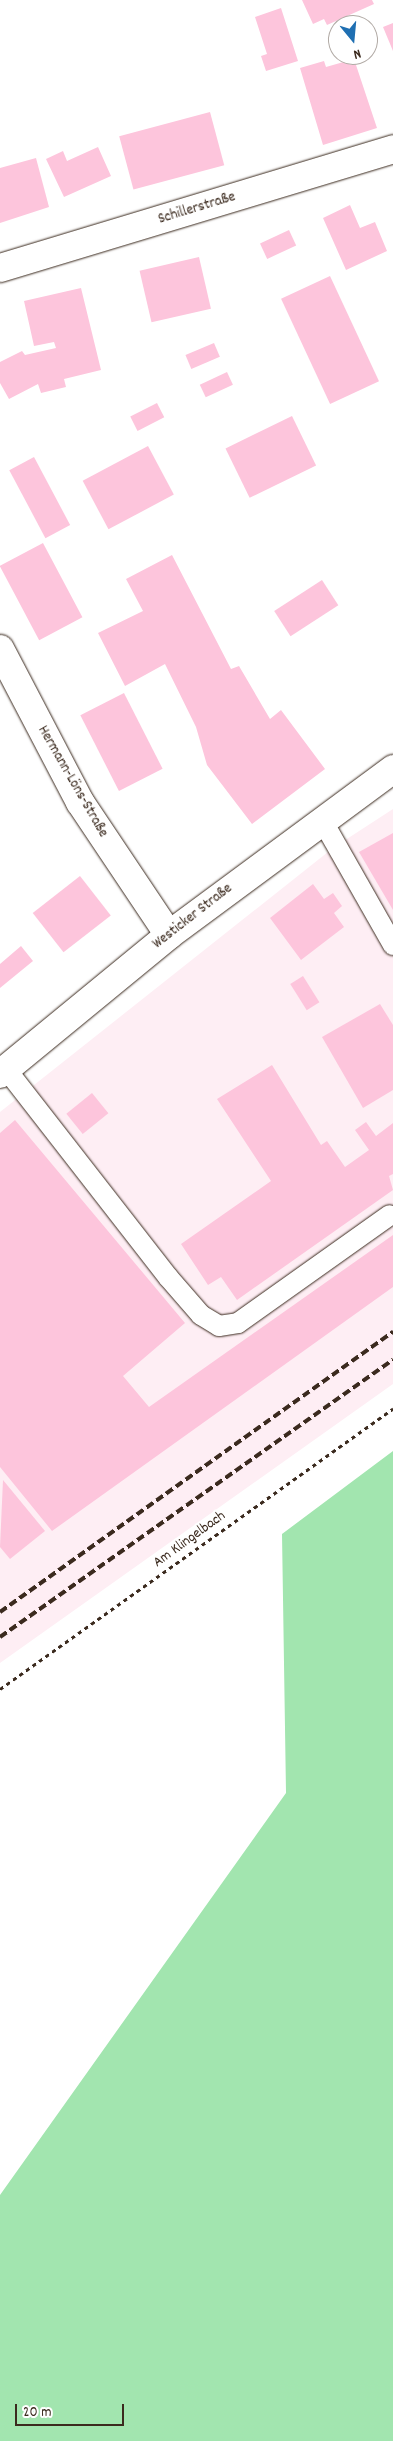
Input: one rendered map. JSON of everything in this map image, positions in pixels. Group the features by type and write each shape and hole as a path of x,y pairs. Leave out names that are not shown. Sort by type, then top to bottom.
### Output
{"street":[{"name":"Schillerstraße","path":"0,268 393,149"},
{"name":"Hermann-Löns-Straße","path":"0,649 80,802 168,935"},
{"name":"Westicker Straße","path":"3,1071 168,935 393,769"}],"lane":[{"path":"322,820 393,944"},
{"path":"3,1071 168,1277 201,1315 219,1326 238,1324 390,1215"}],"path":[{"name":"Am Klingelbach","path":"0,1689 393,1409"}],"shaded area":[{"path":"393,809 393,1384 0,1663 0,1112 333,848"}],"green space":[{"path":"393,1451 393,2441 0,2441 0,2195 286,1793 282,1534"}],"building":[{"path":"302,0 372,0 374,4 349,15 328,15 327,25 324,19 313,24"},
{"path":"281,8 298,61 266,71 261,56 267,54 255,17"},
{"path":"393,23 393,51 383,27"},
{"path":"324,61 326,67 333,65 356,65 377,128 323,145 300,68"},
{"path":"210,112 224,165 133,189 119,136"},
{"path":"98,147 111,176 64,197 46,159 63,151 67,161"},
{"path":"36,158 49,207 0,223 0,168"},
{"path":"350,205 360,228 375,222 387,251 346,270 323,218"},
{"path":"289,230 296,245 267,259 260,244"},
{"path":"199,257 211,309 151,322 140,271"},
{"path":"330,276 379,381 330,404 281,299"},
{"path":"81,288 101,370 64,379 66,387 41,393 38,384 9,399 0,383 0,362 22,351 25,355 56,348 54,342 34,346 24,301"},
{"path":"214,343 220,357 191,369 185,355"},
{"path":"227,372 233,385 206,397 200,385"},
{"path":"157,403 164,417 138,431 130,417"},
{"path":"292,416 316,465 250,498 225,448"},
{"path":"148,446 174,495 108,529 83,481"},
{"path":"34,457 70,525 45,538 9,470"},
{"path":"43,543 82,617 39,640 0,566"},
{"path":"172,555 231,669 239,666 270,719 281,710 325,769 252,824 207,765 196,727 165,664 125,686 98,633 143,611 126,579"},
{"path":"322,580 338,605 291,636 274,611"},
{"path":"124,693 163,769 119,791 80,715"},
{"path":"393,833 393,910 359,852"},
{"path":"80,876 111,915 64,952 33,913"},
{"path":"313,884 324,899 333,893 342,906 334,913 344,927 301,960 270,918"},
{"path":"21,946 33,961 0,988 0,964"},
{"path":"303,976 319,1002 307,1010 290,984"},
{"path":"380,1004 393,1025 393,1090 363,1108 322,1037"},
{"path":"272,1065 321,1145 327,1141 345,1167 369,1150 355,1130 366,1122 376,1136 393,1123 393,1174 389,1176 393,1190 237,1300 221,1277 208,1285 181,1244 271,1181 217,1099"},
{"path":"92,1093 108,1113 83,1134 66,1114"},
{"path":"15,1120 185,1323 123,1376 149,1407 393,1235 393,1287 52,1531 0,1467 0,1133"},
{"path":"3,1480 45,1531 10,1559 0,1547"}],"railway":[{"path":"0,1612 393,1332"},
{"path":"0,1637 393,1360"}]}
